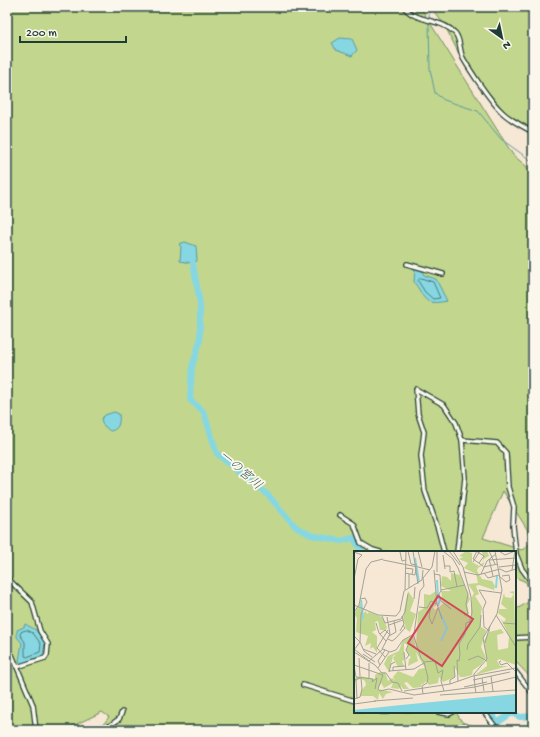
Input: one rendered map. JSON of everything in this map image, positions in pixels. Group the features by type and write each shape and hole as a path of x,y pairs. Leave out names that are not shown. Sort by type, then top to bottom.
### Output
{"street":[{"path":"404,7 408,13 436,22 454,31 458,38 461,54 469,70 492,101 500,111 533,132"},
{"path":"407,264 443,274"},
{"path":"444,551 425,491 421,456 424,432 418,414 416,389 444,406 456,423 462,440 465,478 457,551"},
{"path":"462,440 498,443 506,453 508,488 514,507 514,544 522,569 533,584"},
{"path":"340,516 354,524 361,542 376,551"},
{"path":"7,578 32,602 40,631 48,644 47,655 44,658 17,668"},
{"path":"516,638 533,637"},
{"path":"12,655 33,705 36,730"},
{"path":"516,672 533,694"},
{"path":"303,685 354,701"},
{"path":"104,730 119,719 122,712"},
{"path":"485,713 498,730"}],"green space":[{"path":"7,7 420,7 513,155 526,166 533,176 533,680 516,662 516,609 532,600 526,582 516,577 516,551 354,551 354,713 457,713 462,722 486,730 99,730 109,717 102,712 64,730 7,730","holes":["503,491 527,529 531,543 522,550 483,538"]},
{"path":"430,7 529,7 533,12 533,25 530,33 533,33 533,129 506,113 464,64 444,24"}],"water":[{"path":"340,38 352,39 357,50 352,56 336,50 332,43"},
{"path":"185,242 196,246 197,261 192,263 180,261 181,247 179,244"},
{"path":"415,268 420,268 424,275 436,279 447,301 433,302 429,301 423,296 414,282"},
{"path":"114,412 119,414 119,423 115,429 110,431 103,425 101,419 105,415"},
{"path":"25,624 36,630 45,643 43,655 21,664 19,661 22,643 17,637 17,630 24,627"}],"waterway":[{"path":"429,7 429,18"},
{"path":"429,22 430,69 435,93 444,100 478,111 501,139 533,162"},
{"name":"一の宮川","path":"193,263 200,304 200,341 192,367 190,400 203,411 217,454 268,495 296,527 311,535 341,541 353,538 361,551"},
{"name":"一の宮川","path":"492,713 496,721 500,721 512,713"},
{"name":"一の宮川","path":"512,713 520,717 533,716"}]}
